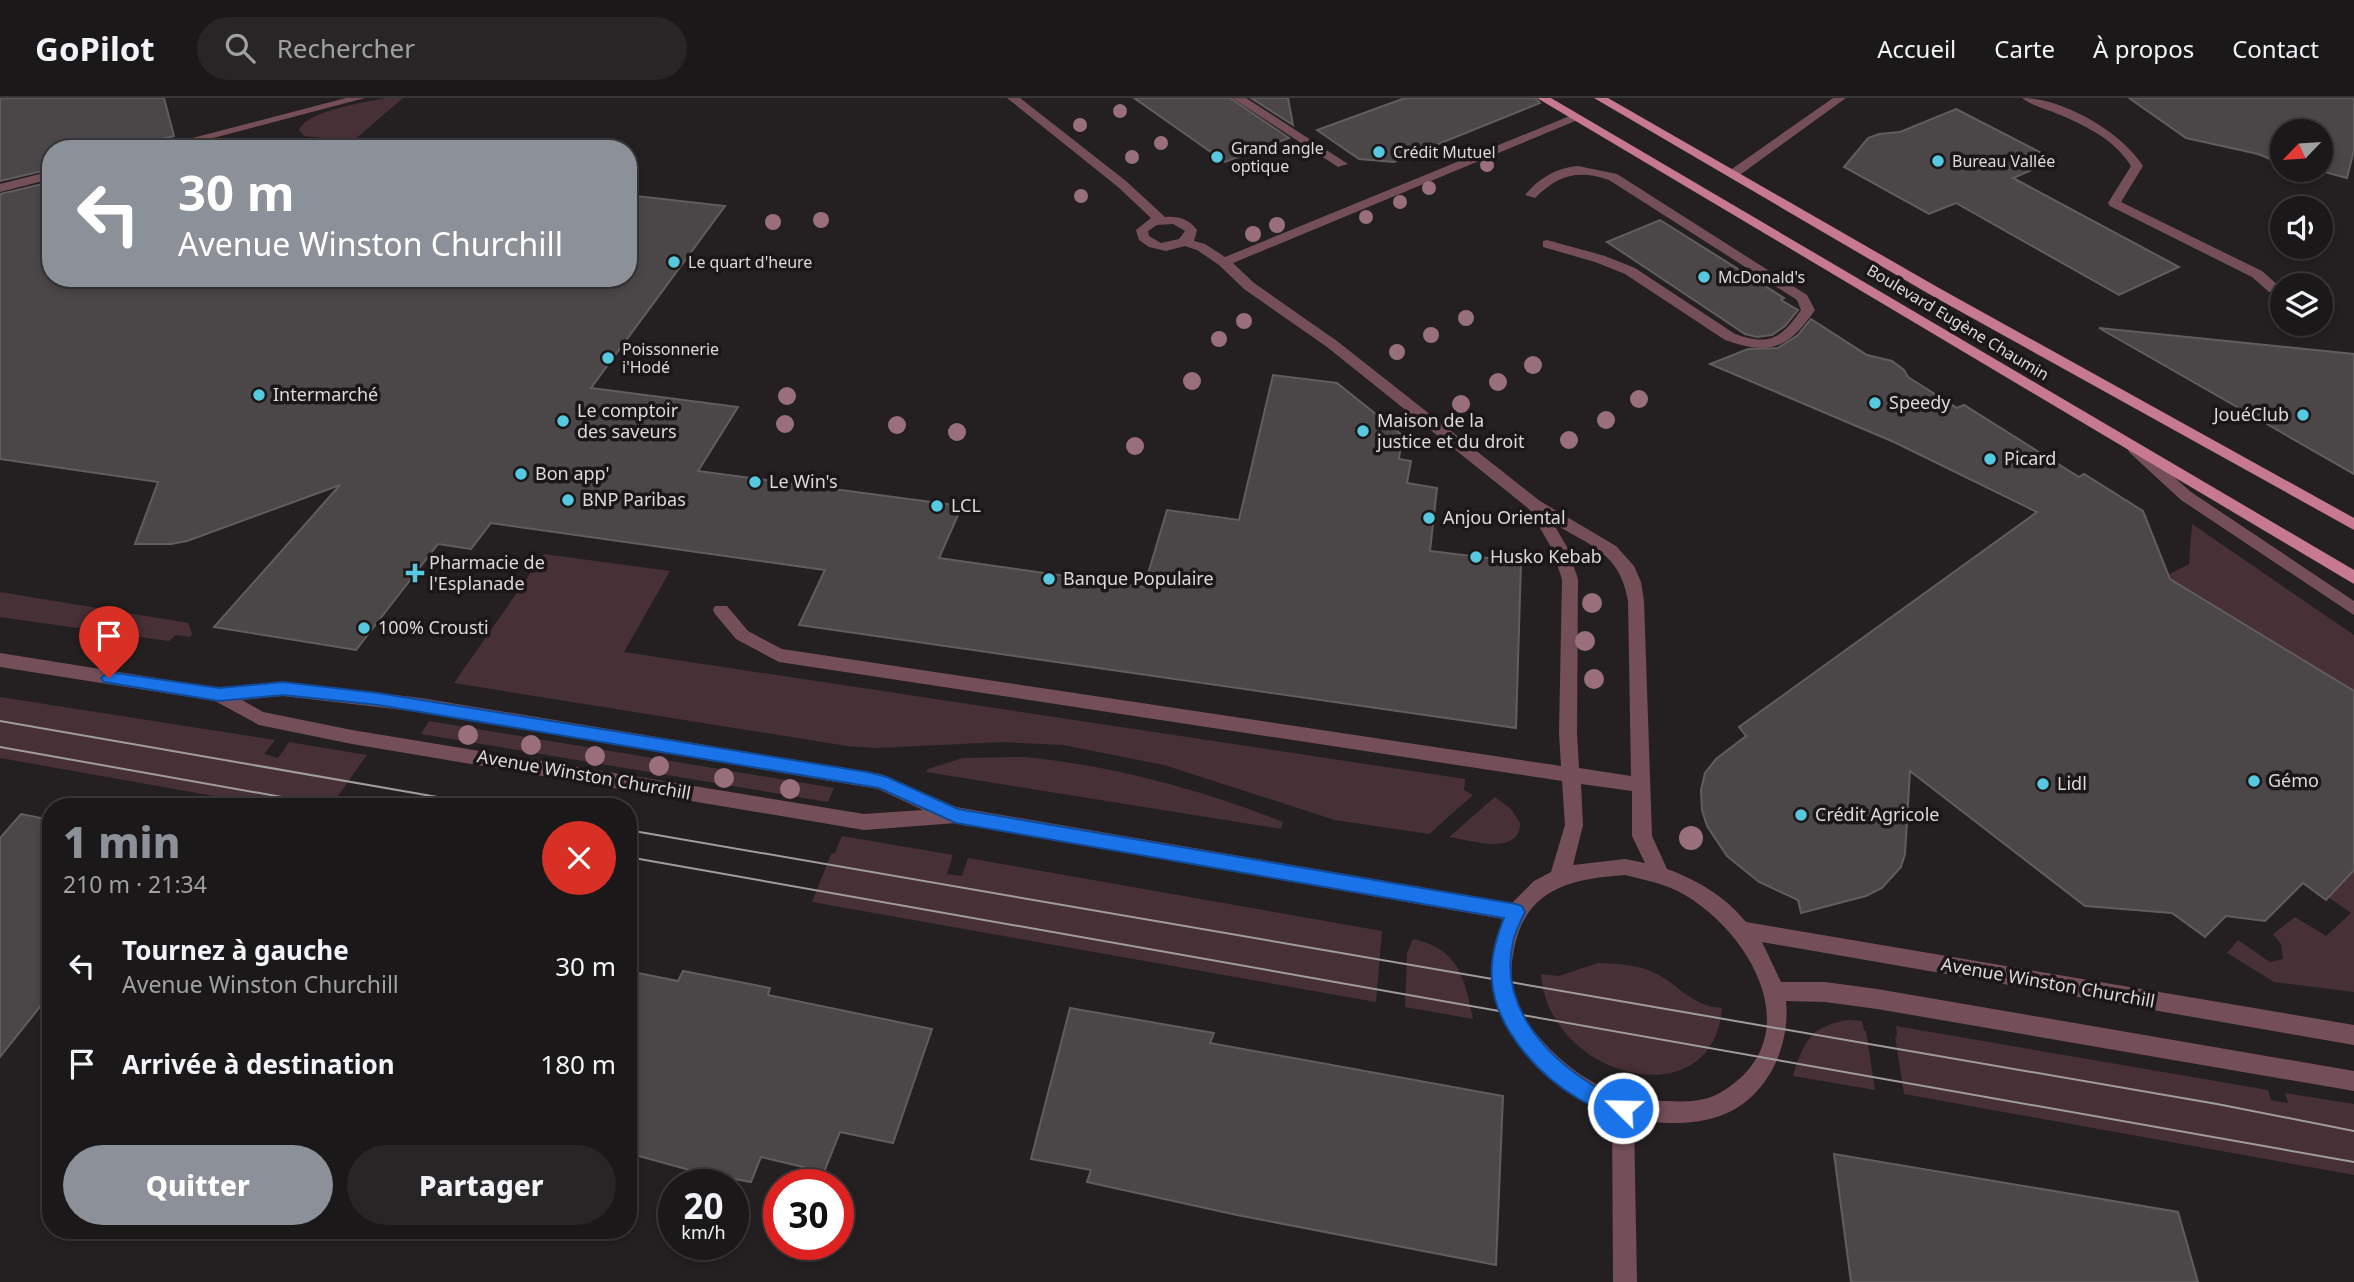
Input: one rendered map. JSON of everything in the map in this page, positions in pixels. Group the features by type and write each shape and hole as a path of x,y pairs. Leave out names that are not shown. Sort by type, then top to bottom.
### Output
{"main road":[{"name":"Boulevard Eugène Chaumin","path":"1543,98 2354,578"},
{"name":"Boulevard Eugène Chaumin","path":"1600,98 1934,291 2354,525"}],"street":[{"path":"192,140 359,98"},
{"path":"1013,98 1122,184 1160,220"},
{"path":"1238,98 1342,164"},
{"path":"1733,174 1840,98"},
{"path":"2028,98 2098,130 2134,158 2137,166 2114,203 2257,274 2270,285"},
{"path":"1224,262 1576,117"},
{"path":"1531,195 1547,178 1572,170 1613,177 1802,298 1808,310 1787,338 1764,346 1745,343 1730,337 1630,271 1600,259 1547,244"},
{"path":"0,188 42,177"},
{"path":"1185,242 1191,235 1188,227 1174,220 1160,220 1144,226 1141,234 1145,240 1166,247 1185,242 1201,247 1224,262 1250,286 1332,344 1535,505 1610,550 1626,566 1633,582 1636,601 1642,836 1660,874"},
{"path":"2135,450 2186,496 2354,609"},
{"path":"1535,505 1559,547 1570,579 1568,733 1574,825 1560,876"},
{"path":"721,610 742,635 779,655 1640,785"},
{"name":"Avenue Winston Churchill","path":"0,660 219,695 283,689 421,705 881,782 956,816"},
{"name":"Avenue Winston Churchill","path":"219,695 259,719 352,737 864,822 956,816 1516,912"},
{"path":"1625,867 1660,874 1691,888 1718,907 1743,930 1763,960 1775,991 1778,1029 1770,1058 1748,1087 1714,1108 1670,1115 1623,1108 1586,1092 1552,1068 1510,1013 1501,981 1503,942 1516,912 1535,891 1560,876 1591,868 1625,867"},
{"name":"Avenue Winston Churchill","path":"1743,930 2354,1035"},
{"path":"1775,991 1825,992 1877,999 2354,1081"},
{"path":"1623,1108 1625,1282"}],"shaded area":[{"path":"385,98 403,98 354,140 304,136 299,130 313,117"},
{"path":"2192,524 2354,635 2354,691 2164,577 2189,564"},
{"path":"544,554 670,571 624,652 1465,779 1464,790 1473,795 1429,834 1335,820 1164,765 1063,745 1003,742 876,748 847,746 454,683"},
{"path":"0,592 188,623 192,634 190,637 176,635 169,641 0,617"},
{"path":"0,697 275,740 264,754 278,758 289,742 367,755 336,798 225,798 0,758"},
{"path":"429,721 834,788 828,802 421,734"},
{"path":"1025,757 1091,766 1156,780 1283,822 1281,829 926,772 963,758"},
{"path":"1495,797 1511,809 1520,823 1518,833 1512,840 1492,844 1449,837"},
{"path":"842,836 953,855 947,874 962,876 968,858 1382,931 1376,1002 812,902 831,854 835,853"},
{"path":"2354,870 2354,992 2274,982 2227,953 2238,940 2270,962 2283,959 2281,944 2273,934 2295,917 2326,936 2351,913 2328,897"},
{"path":"1413,939 1441,950 1457,967 1473,1019 1405,1007 1407,953"},
{"path":"1598,963 1630,965 1648,970 1700,1003 1722,1008 1712,1043 1691,1065 1663,1074 1631,1072 1599,1060 1571,1039 1550,1010 1541,974 1559,976"},
{"path":"1847,1020 1862,1021 1866,1031 1875,1090 1793,1076 1810,1038 1824,1027"},
{"path":"1896,1026 2268,1090 2271,1100 2288,1103 2285,1093 2354,1104 2354,1175 1904,1094 1895,1036"}],"building":[{"path":"0,98 164,98 174,136 158,140 42,140 42,171 0,181"},
{"path":"1134,98 1230,98 1289,138 1225,162"},
{"path":"1251,98 1288,98 1293,125"},
{"path":"1405,98 1535,98 1540,103 1394,162 1359,159 1317,130"},
{"path":"2129,98 2354,98 2354,150 2347,178 2333,174 2333,119 2270,119 2270,159 2186,138"},
{"path":"1956,109 2055,160 2013,178 2179,267 2119,295 1956,203 1929,214 1844,167 1868,138 1900,132"},
{"path":"42,184 42,287 637,287 637,196 725,206 591,388 738,407 698,471 962,506 939,558 1144,587 1167,510 1239,520 1273,375 1337,383 1402,435 1399,459 1411,461 1407,483 1437,488 1430,551 1521,562 1516,728 799,625 825,570 491,523 471,549 438,544 356,650 214,627 340,485 187,541 135,544 158,482 0,459 0,194"},
{"name":"McDonald's","path":"1660,220 1784,298 1781,300 1798,310 1785,326 1772,335 1757,337 1745,334 1607,242"},
{"path":"1811,319 1867,355 1892,361 1904,370 1908,377 1957,408 1964,405 2079,477 2084,474 2143,511 2170,579 2354,691 2354,870 2326,900 2303,883 2265,921 2226,916 2205,937 2172,913 2085,906 1910,771 1905,854 1901,867 1882,888 1866,896 1801,913 1798,900 1759,882 1727,856 1707,826 1702,810 1701,790 1705,773 1716,759 1746,736 1739,727 2037,512 1894,442 1710,364 1748,349 1778,348 1798,335"},
{"name":"JouéClub","path":"2099,328 2354,354 2354,474"},
{"path":"21,814 42,818 42,1004 0,1057 0,838"},
{"path":"683,971 770,988 768,995 932,1029 893,1143 840,1132 825,1169 811,1169 761,1157 751,1182 749,1169 686,1169 637,1155 637,973 678,981"},
{"path":"1070,1008 1214,1033 1210,1043 1503,1096 1496,1265 1237,1215 1087,1182 1091,1170 1031,1159"},
{"path":"1834,1154 2178,1212 2198,1282 1851,1282"}],"tram line":[{"path":"0,721 443,798"},
{"path":"0,747 287,798"},
{"path":"637,832 2217,1104 2354,1131"},
{"path":"637,859 2354,1162"}],"place":[{"name":"Crédit Mutuel","path":"1379,152"},
{"name":"Grand angle optique","path":"1217,157"},
{"name":"Bureau Vallée","path":"1938,161"},
{"name":"Le quart d'heure","path":"674,262"},
{"name":"McDonald's","path":"1704,277"},
{"name":"Poissonnerie i'Hodé","path":"608,358"},
{"name":"Intermarché","path":"259,395"},
{"name":"Speedy","path":"1875,403"},
{"name":"JouéClub","path":"2303,415"},
{"name":"Le comptoir des saveurs","path":"563,421"},
{"name":"Maison de la justice et du droit","path":"1363,431"},
{"name":"Picard","path":"1990,459"},
{"name":"Bon app'","path":"521,474"},
{"name":"Le Win's","path":"755,482"},
{"name":"BNP Paribas","path":"568,500"},
{"name":"LCL","path":"937,506"},
{"name":"Anjou Oriental","path":"1429,518"},
{"name":"Husko Kebab","path":"1476,557"},
{"name":"Pharmacie de l'Esplanade","path":"415,573"},
{"name":"Banque Populaire","path":"1049,579"},
{"name":"100% Crousti","path":"364,628"},
{"name":"Gémo","path":"2254,781"},
{"name":"Lidl","path":"2043,784"},
{"name":"Crédit Agricole","path":"1801,815"}],"route":[{"path":"109,678 219,695 283,689 378,699 867,779 881,782 956,816 1199,855 1516,912 1503,942 1501,981 1510,1013 1552,1068 1586,1092 1623,1108"}]}
